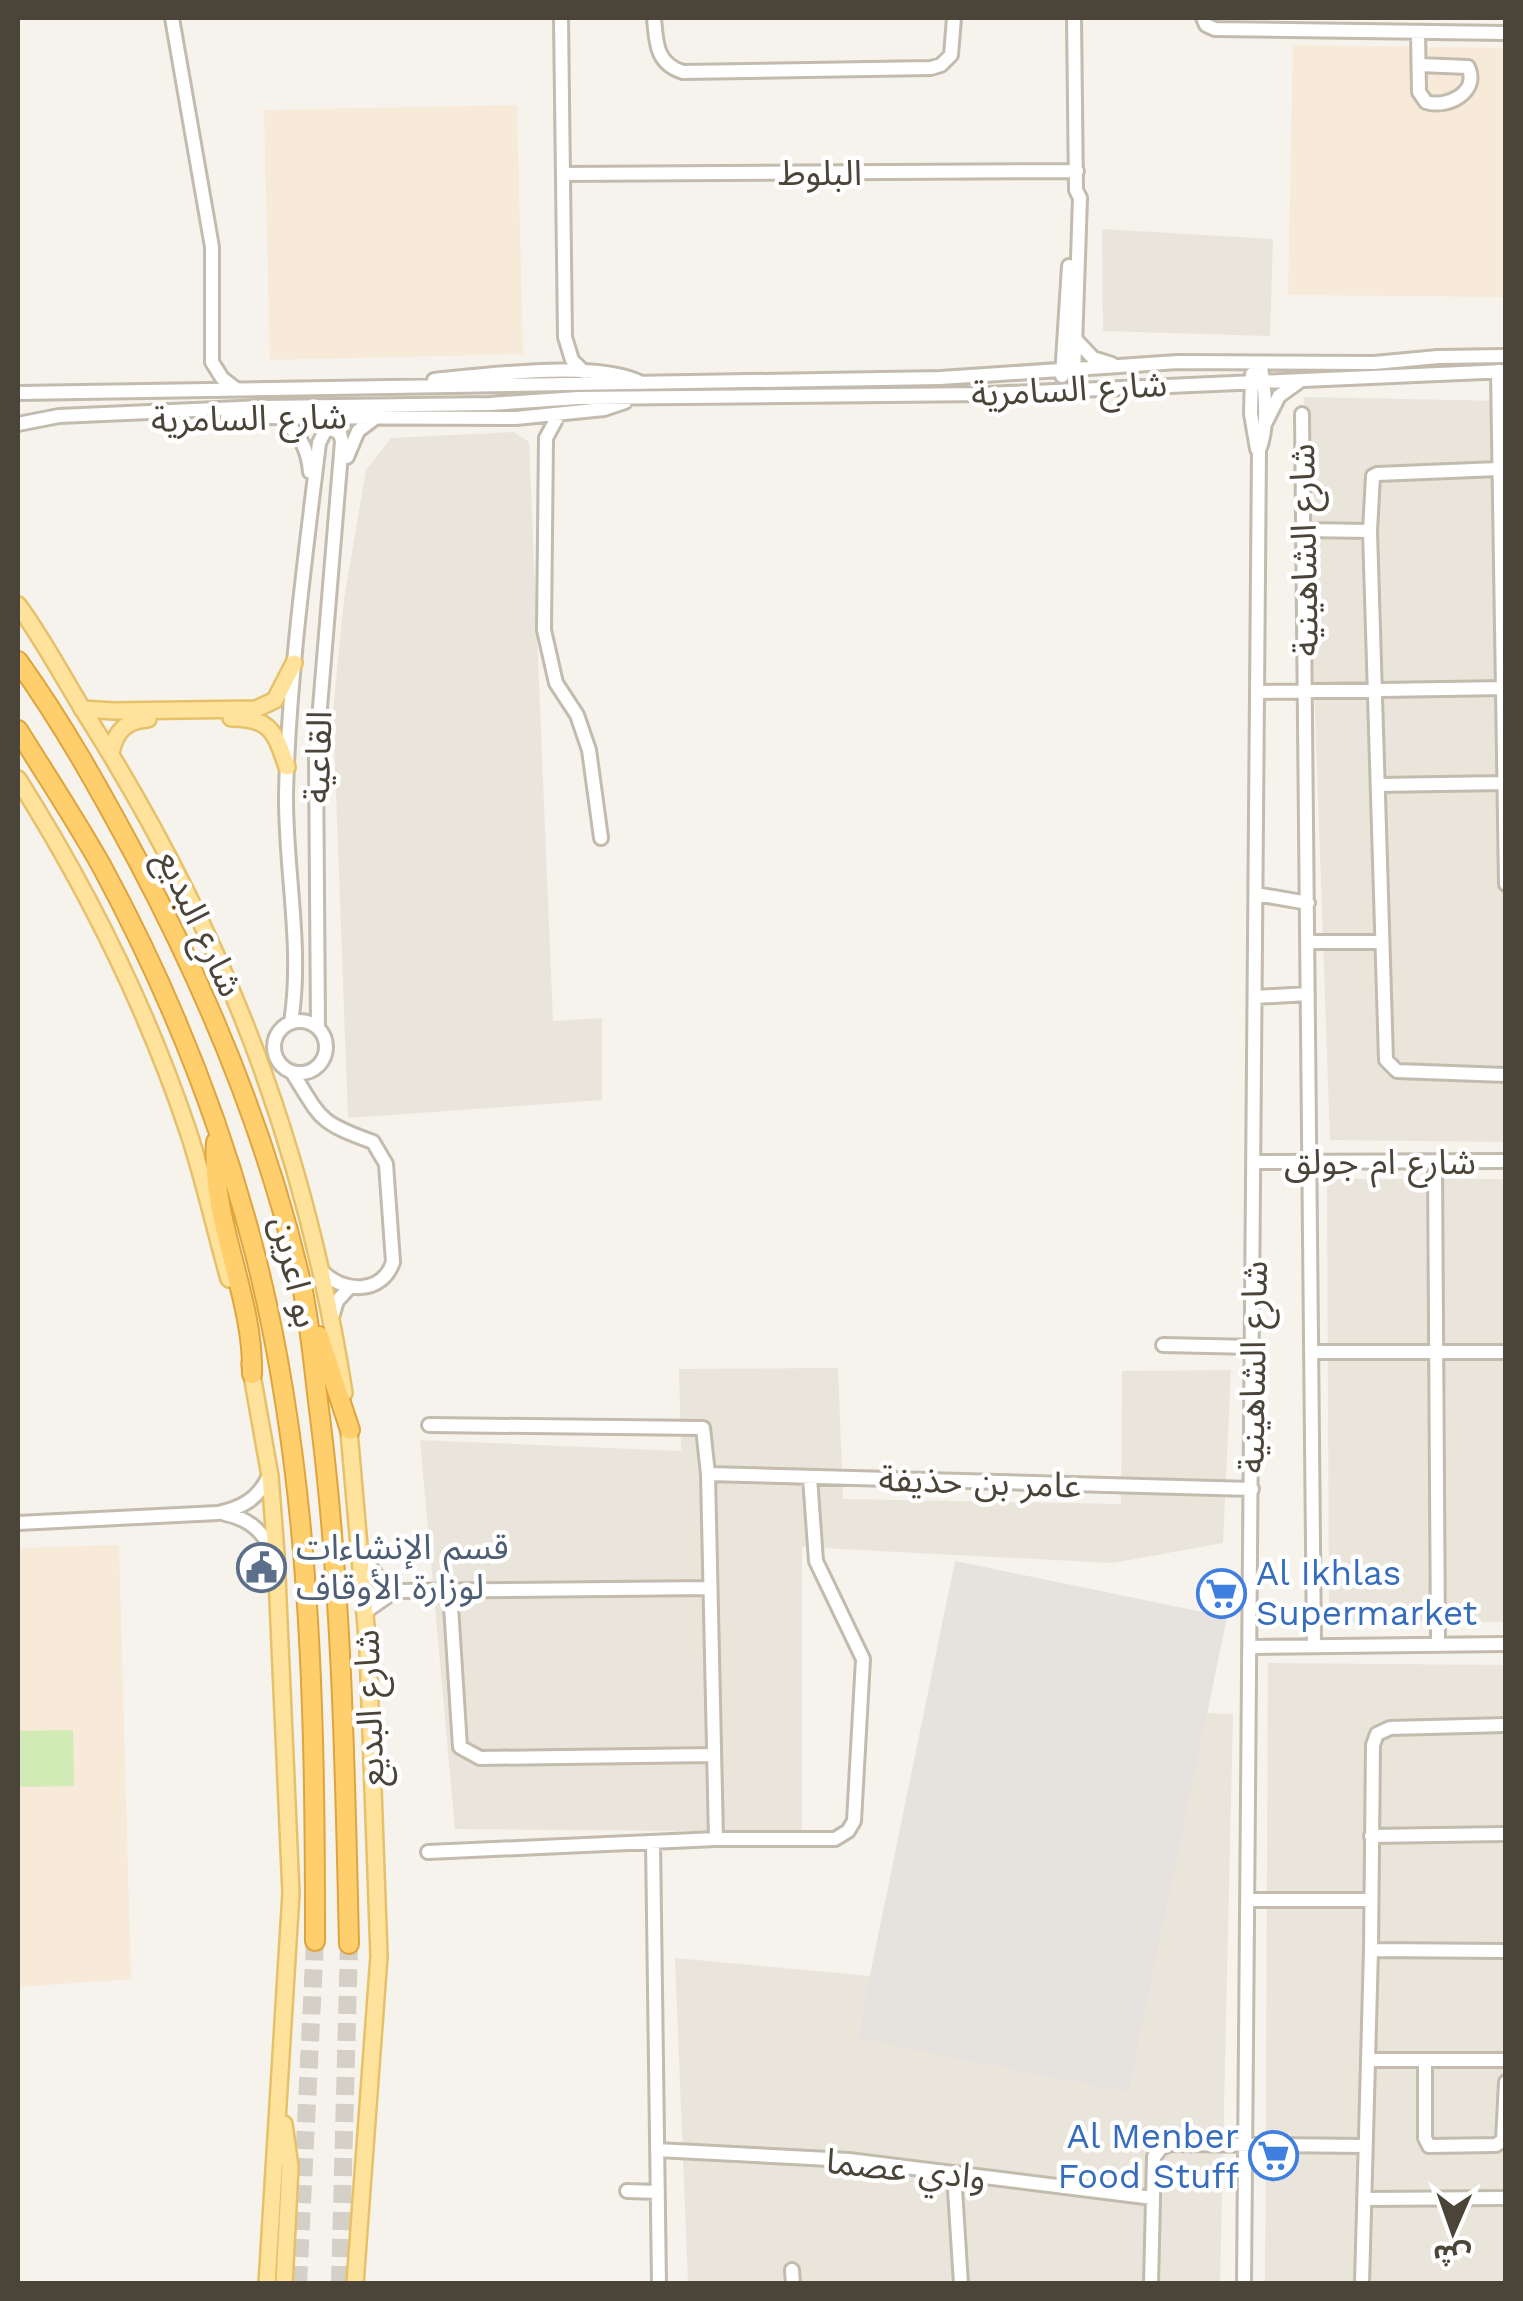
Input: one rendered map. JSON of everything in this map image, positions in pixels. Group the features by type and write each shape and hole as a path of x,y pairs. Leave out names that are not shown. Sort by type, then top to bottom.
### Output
{"highway":[{"name":"بو اعرين","path":"18,662 91,773 208,1000 244,1094 302,1284 314,1358 342,1639 350,1944"},
{"name":"بو اعرين","path":"18,730 73,817 124,910 169,1007 217,1132 255,1253 287,1418 299,1511 309,1644 315,1941"},
{"path":"217,1132 217,1183 250,1337 252,1374"},
{"path":"302,1284 350,1430"}],"main road":[{"name":"شارع البديع","path":"18,605 172,858 217,951 273,1096 300,1179 332,1317 350,1430 361,1550 378,1956 355,2284"},
{"path":"82,708 256,708 274,700 294,663"},
{"path":"110,752 114,739 133,720 241,718 260,722 273,731 287,768"},
{"path":"18,778 110,936 189,1132 252,1374 270,1476 291,1893 267,2284"},
{"path":"280,2111 290,2154 284,2284"}],"street":[{"path":"172,18 212,247 212,362 222,378 236,389"},
{"path":"560,18 565,337 569,356 584,372"},
{"path":"654,18 660,57 683,72 931,68 951,55 954,18"},
{"path":"1068,389 1077,171 1074,18"},
{"path":"1203,18 1206,25 1215,29 1506,33"},
{"path":"1418,32 1419,65 1420,92 1426,102 1449,102 1468,90 1471,83 1468,67 1419,65"},
{"name":"البلوط","path":"563,174 1077,171"},
{"path":"547,372 561,355 565,337"},
{"path":"1069,343 1099,361 1144,364"},
{"path":"1030,374 1046,366 1069,343"},
{"name":"شارع السامرية","path":"18,393 780,382 1030,374 1144,364 1374,363 1438,356 1506,356"},
{"path":"194,390 212,362"},
{"name":"شارع الشاهينية","path":"1244,2284 1259,692 1258,450 1251,414 1260,362"},
{"name":"شارع السامرية","path":"387,388 432,380 547,372 620,373 645,385"},
{"path":"1502,372 1498,469 1506,884"},
{"name":"شارع السامرية","path":"18,420 1502,372"},
{"path":"1263,428 1279,396 1301,381"},
{"path":"780,382 780,398"},
{"path":"1213,382 1236,392 1251,414"},
{"name":"شارع الشاهينية","path":"1257,382 1263,428 1258,450"},
{"name":"شارع السامرية","path":"105,415 130,420 529,417 615,406 632,398"},
{"path":"559,414 546,438 544,630 556,683 577,715 588,750 600,838"},
{"name":"شارع الشاهينية","path":"1302,414 1314,1646"},
{"name":"القاعية","path":"340,488 351,443 364,425 380,416"},
{"path":"529,417 546,438"},
{"name":"القاعية","path":"280,418 306,447 312,505"},
{"name":"القاعية","path":"291,1022 295,990 287,768 294,663 320,438 328,430 337,431 342,437 317,741 318,1027"},
{"path":"1498,469 1372,476 1370,532 1384,1051 1391,1068 1406,1072 1506,1075"},
{"path":"1302,530 1370,532"},
{"path":"1259,692 1503,688"},
{"path":"1378,785 1503,783"},
{"path":"1256,894 1308,903"},
{"path":"1308,942 1382,942"},
{"path":"1256,997 1308,994"},
{"path":"311,1103 314,1070 327,1050 318,1027 300,1020 291,1022 275,1037 276,1058 292,1072 321,1120 373,1142 386,1164 393,1262 389,1273 378,1283 349,1288 330,1280 322,1270"},
{"path":"292,1072 314,1070"},
{"name":"شارع ام جولق","path":"1254,1162 1506,1161"},
{"path":"1435,1162 1438,1645"},
{"path":"332,1317 337,1301 349,1288"},
{"path":"1163,1344 1253,1347"},
{"path":"1311,1352 1506,1352"},
{"path":"428,1425 703,1428 708,1474 716,1839"},
{"name":"عامر بن حذيفة","path":"708,1474 1252,1490"},
{"path":"18,1523 218,1513 238,1508 254,1498 270,1476"},
{"path":"428,1852 716,1839 835,1839 854,1821 862,1659 816,1561 810,1477"},
{"path":"218,1513 240,1517 258,1528 276,1554"},
{"path":"361,1550 368,1567 396,1591 710,1588"},
{"path":"365,1612 396,1591"},
{"path":"450,1591 460,1747 464,1752 480,1758 714,1756"},
{"path":"1250,1647 1506,1644"},
{"path":"1362,2284 1373,1744 1378,1734 1390,1728 1506,1725"},
{"path":"1371,1836 1506,1834"},
{"path":"653,1842 659,2284"},
{"path":"1249,1900 1370,1900"},
{"path":"1371,1950 1506,1951"},
{"path":"1368,2060 1506,2060"},
{"path":"1425,2060 1425,2138 1430,2146 1496,2145 1503,2140 1506,2082"},
{"path":"1152,2284 1154,2157 1161,2148 1171,2144 1246,2143 1365,2146"},
{"name":"وادي عصما","path":"658,2150 849,2160 1153,2198"},
{"path":"954,2174 960,2284"},
{"path":"627,2191 658,2192"},
{"path":"1364,2199 1506,2198"}],"shaded area":[{"path":"1293,45 1505,48 1505,297 1288,295"},
{"path":"517,105 523,354 270,360 264,110"},
{"path":"1102,229 1273,239 1270,336 1103,331"},
{"path":"1304,397 1505,401 1505,1142 1330,1140"},
{"path":"514,432 529,442 553,1021 602,1018 602,1100 348,1118 333,711 344,599 366,470 391,438"},
{"path":"1327,1179 1505,1179 1505,1622 1329,1622"},
{"path":"838,1368 843,1499 1121,1504 1122,1371 1231,1370 1223,1543 1112,1563 802,1547 802,1832 455,1829 420,1440 681,1451 679,1369"},
{"path":"119,1545 131,1979 18,1987 18,1548"},
{"path":"955,1561 1227,1617 1129,2093 857,2038"},
{"path":"1268,1663 1505,1665 1505,2283 1265,2284"},
{"path":"1207,1713 1233,1714 1220,2283 688,2283 675,1958 870,1976 857,2037 1129,2093"}],"green space":[{"path":"73,1730 74,1786 18,1787 18,1731"}],"tunnel":[{"path":"298,2284 315,1941"},
{"path":"340,2284 349,1944"}],"place":[{"name":"قسم الإنشاءات لوزارة الأوقاف","path":"261,1567"},
{"name":"Al Ikhlas Supermarket","path":"1221,1593"},
{"name":"Al Menber Food Stuff","path":"1274,2156"}]}
